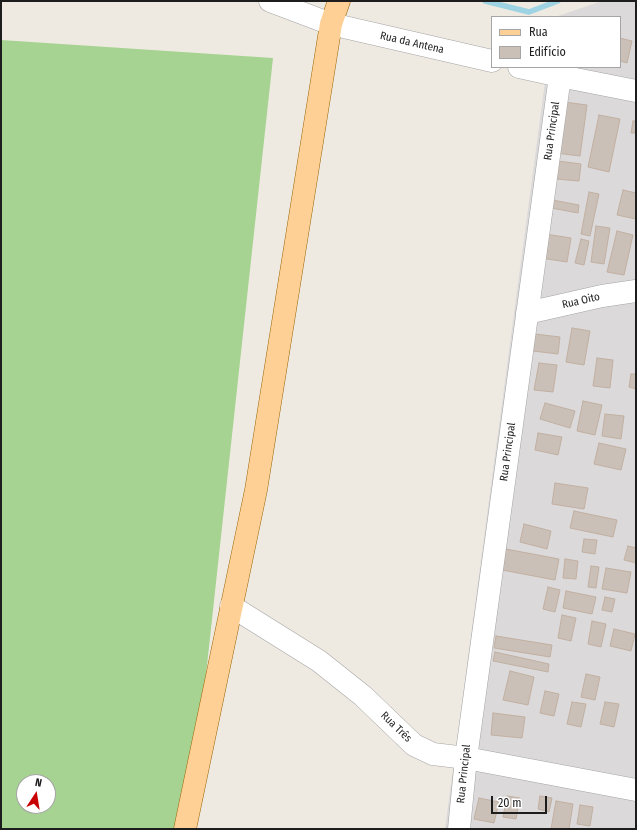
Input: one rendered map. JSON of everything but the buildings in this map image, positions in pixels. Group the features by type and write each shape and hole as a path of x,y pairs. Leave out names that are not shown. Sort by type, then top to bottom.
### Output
{"main road":[{"path":"185,829 256,490 331,24 339,1"}],"street":[{"name":"Rua da Antena","path":"270,1 331,24 491,61"},
{"path":"524,68 636,91"},
{"name":"Rua Principal","path":"458,829 466,758 560,76"},
{"name":"Rua Oito","path":"527,313 602,296 636,291"},
{"name":"Rua Três","path":"231,606 319,661 363,696 414,745 433,754 466,758 636,790"}],"shaded area":[{"path":"602,1 636,1 636,829 445,829 547,68 621,68 621,16 558,16"}],"green space":[{"path":"1,40 273,58 198,748 175,829 1,829"}],"waterway":[{"path":"485,1 529,12 558,1"}]}
